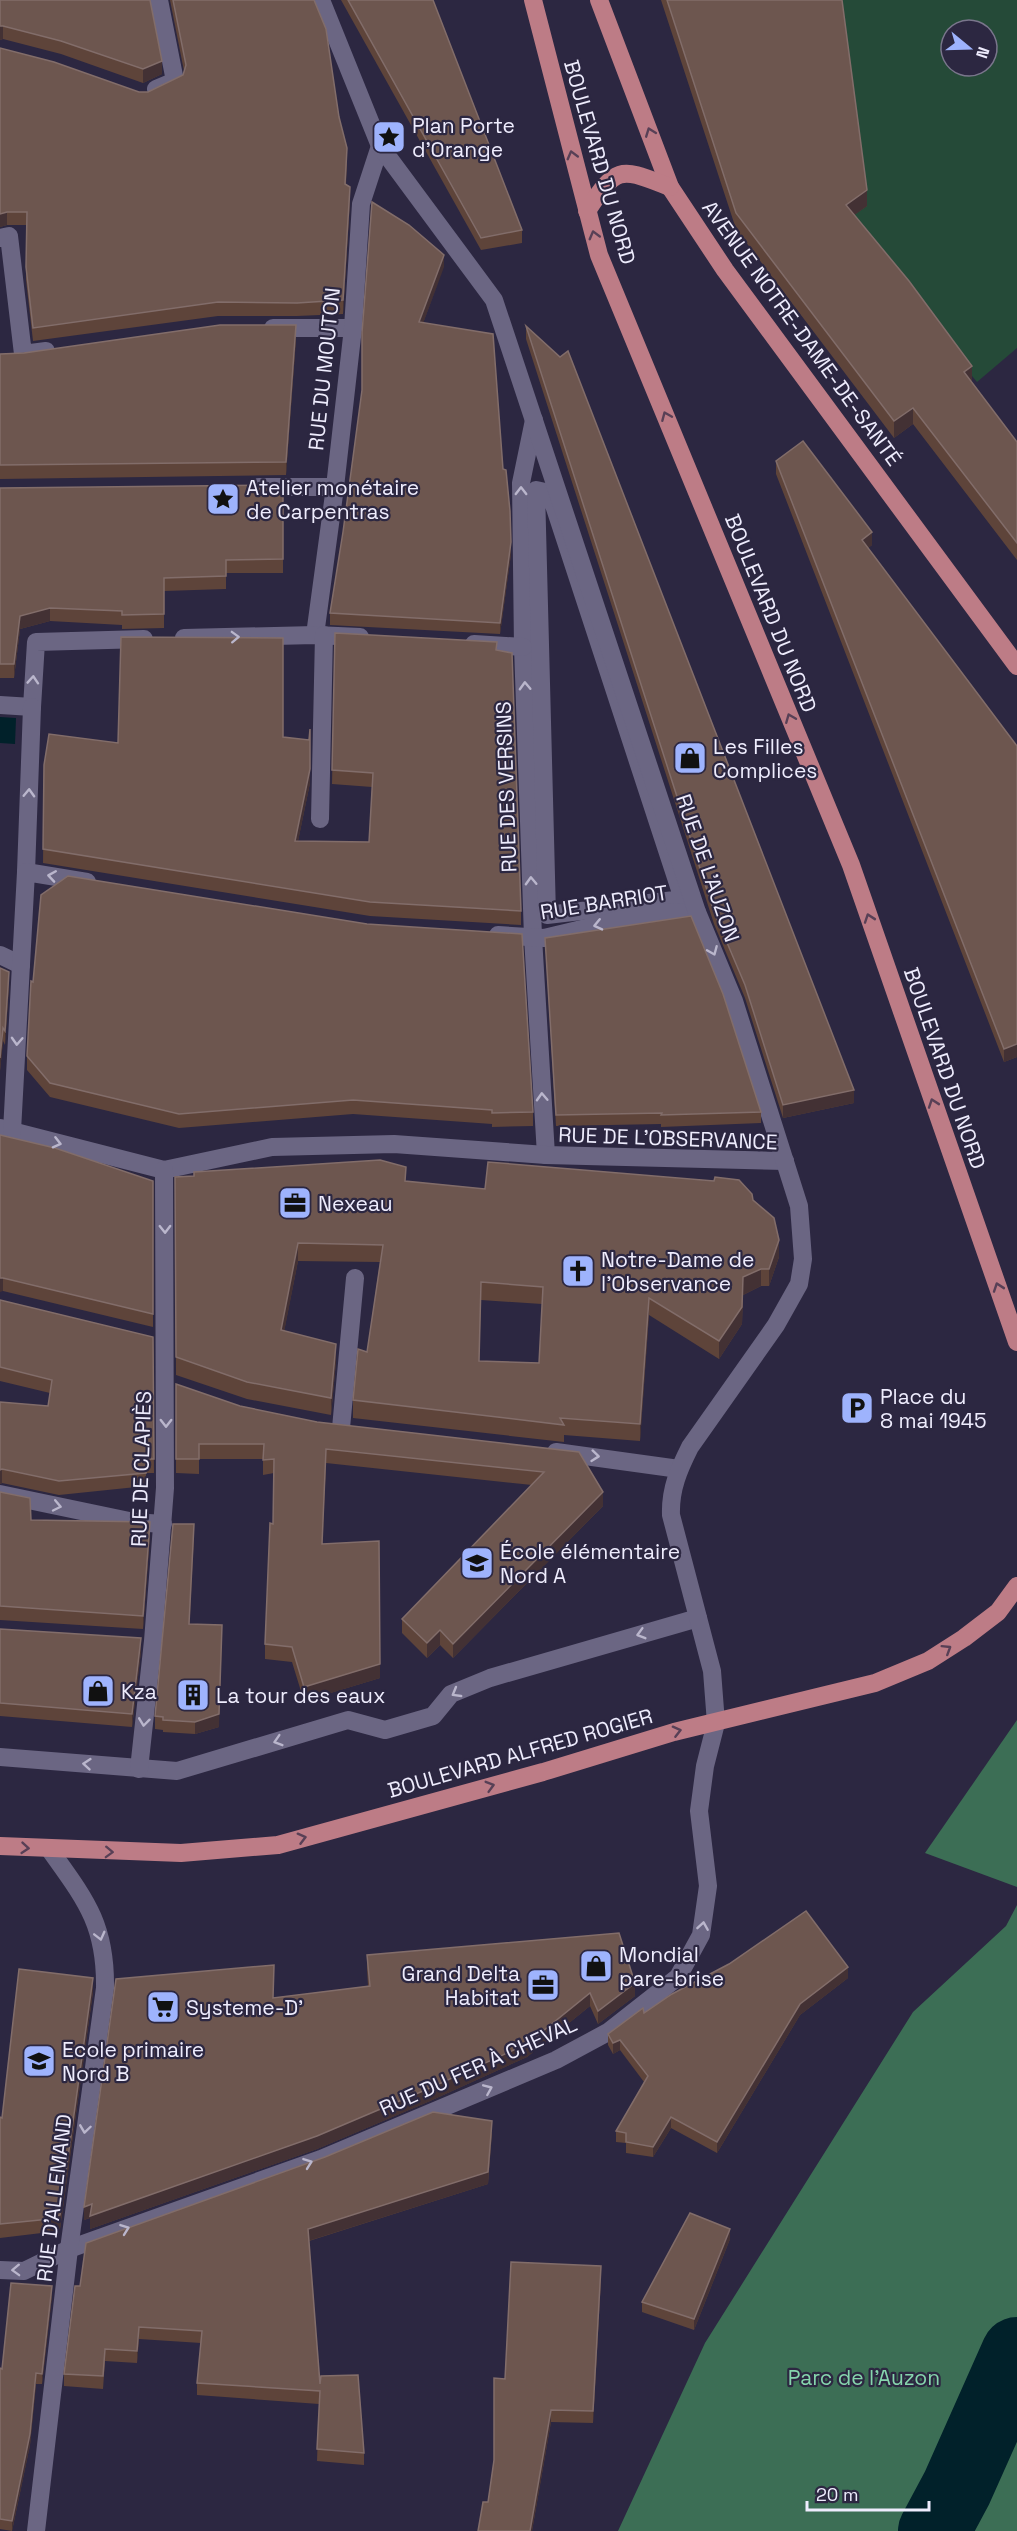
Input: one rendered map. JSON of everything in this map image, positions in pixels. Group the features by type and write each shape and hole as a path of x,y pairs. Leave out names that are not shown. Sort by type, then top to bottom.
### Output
{"main road":[{"name":"BOULEVARD DU NORD","path":"533,0 599,255 851,865 1017,1342"},
{"name":"AVENUE NOTRE-DAME-DE-SANTÉ","path":"599,0 670,187 725,270 1017,666"},
{"path":"587,211 604,184 616,174 631,172 670,187"},
{"name":"BOULEVARD ALFRED ROGIER","path":"0,1846 50,1850 181,1853 278,1845 543,1772 674,1732 875,1683 928,1661 964,1638 998,1612 1017,1586"}],"street":[{"path":"143,95 175,81 159,0"},
{"name":"RUE DE L'AUZON","path":"321,0 380,146 494,300 697,912 734,1001 785,1161"},
{"name":"RUE DU MOUTON","path":"320,819 320,635 353,328 361,204 380,146"},
{"path":"0,238 9,236 23,354 58,349"},
{"path":"252,328 353,328"},
{"name":"RUE DES VERSINS","path":"535,418 521,483 523,647 533,937 546,1155"},
{"path":"239,487 335,487"},
{"path":"536,490 550,493 683,899 547,915 536,490"},
{"path":"164,1170 6,1130 27,872 36,642 320,635 383,639"},
{"path":"453,643 523,647"},
{"path":"0,705 32,706"},
{"path":"27,872 109,885"},
{"name":"RUE BARRIOT","path":"475,933 544,938 649,913 697,912"},
{"path":"0,955 21,965"},
{"name":"RUE DE L'OBSERVANCE","path":"164,1170 272,1147 394,1144 546,1155 785,1161 799,1206 803,1259 799,1284 776,1325 690,1446 670,1496 671,1515 712,1671 716,1723"},
{"name":"RUE DE CLAPIÈS","path":"139,1769 153,1641 172,1385 166,1342 164,1170"},
{"path":"341,1428 355,1278"},
{"path":"144,1337 166,1342"},
{"path":"319,1425 364,1430"},
{"path":"536,1450 679,1469"},
{"path":"0,1494 134,1522 163,1524"},
{"path":"0,1757 177,1771 348,1720 385,1730 433,1716 451,1694 490,1678 698,1618"},
{"path":"130,1639 153,1641"},
{"name":"RUE DU FER À CHEVAL","path":"0,2270 24,2271 69,2249 321,2159 556,2060 608,2032 678,1977 701,1935 708,1886 699,1811 705,1766 716,1723"},
{"name":"RUE D'ALLEMAND","path":"36,2531 69,2249 105,1988 105,1957 98,1927 79,1890 50,1850"}],"green space":[{"path":"839,0 1017,0 1017,348 977,382 846,221"},
{"path":"1017,1720 1017,1887 925,1853"},
{"name":"Parc de l'Auzon","path":"1017,1905 1017,2531 618,2531 705,2343 913,2012 1006,1926"}],"water":[{"path":"0,717 16,718 15,744 0,743"}],"building":[{"path":"0,0 150,0 162,61 143,69 61,41 0,26"},
{"path":"173,0 314,0 326,29 339,117 347,148 345,184 350,187 343,300 297,303 218,302 33,328 26,267 27,212 0,214 0,48 54,62 139,92 148,92 183,75 186,65"},
{"path":"348,0 433,0 522,230 481,238"},
{"path":"667,0 842,0 867,190 846,205 909,281 972,366 964,372 1017,442 1017,543 913,408 894,421 736,213"},
{"path":"372,202 409,225 444,255 419,322 493,334 511,542 500,623 330,613 362,390 362,333"},
{"path":"220,325 296,325 286,462 0,465 0,354 24,353"},
{"path":"526,326 560,357 568,351 854,1090 783,1105 745,985 714,912"},
{"path":"803,441 872,532 862,540 1017,746 1017,1044 1004,1049 776,461"},
{"path":"283,485 283,559 226,560 226,576 164,578 164,614 122,615 122,611 50,608 20,616 14,664 0,664 0,488"},
{"path":"335,633 497,642 496,650 512,653 521,911 370,902 43,849 44,765 49,734 118,743 121,637 283,638 283,737 309,740 310,729 310,769 295,841 369,842 373,773 332,770"},
{"path":"68,876 367,924 522,934 533,1112 492,1113 492,1110 353,1100 179,1114 50,1083 27,1056 31,981 33,982 41,895"},
{"path":"691,916 723,994 761,1112 556,1115 545,938"},
{"path":"0,968 9,972 5,1031 3,1028 0,1058"},
{"path":"0,1135 55,1148 153,1181 153,1314 0,1278"},
{"path":"380,1160 406,1167 405,1181 485,1189 488,1162 714,1181 715,1177 739,1180 752,1194 753,1200 774,1218 779,1240 769,1269 761,1269 743,1277 742,1307 719,1341 649,1298 640,1424 560,1418 564,1425 353,1400 358,1349 367,1352 383,1245 298,1243 281,1330 336,1344 331,1398 247,1382 176,1357 175,1177 194,1176 194,1172","holes":["481,1282 543,1287 539,1363 479,1361"]},
{"path":"0,1300 153,1337 154,1459 146,1459 146,1473 59,1481 0,1470 0,1402 48,1406 52,1380 0,1367"},
{"path":"176,1384 240,1406 317,1422 579,1452 603,1492 453,1644 440,1630 427,1643 402,1619 544,1472 326,1449 322,1544 379,1541 380,1664 304,1687 292,1647 265,1644 270,1523 273,1524 274,1459 263,1460 264,1444 199,1444 199,1459 176,1459"},
{"path":"0,1492 30,1498 31,1520 150,1522 143,1616 0,1606"},
{"path":"173,1524 194,1524 189,1624 222,1625 219,1714 195,1722 163,1720 163,1717 155,1716"},
{"path":"0,1629 141,1638 132,1714 0,1703"},
{"path":"806,1911 848,1967 800,2004 717,2142 671,2117 653,2147 626,2142 626,2133 616,2131 648,2076 620,2040 613,2043 608,2034 643,2008 644,2013 672,1994 729,1964"},
{"path":"619,1933 635,1983 598,2011 590,1993 527,2044 317,2136 90,2216 92,2204 84,2207 116,1979 274,1965 273,1998 370,1986 367,1955"},
{"path":"19,1969 93,1978 60,2215 50,2219 0,2224 0,2117 2,2118"},
{"path":"433,2112 492,2121 488,2172 308,2229 320,2384 321,2376 358,2375 364,2453 317,2449 320,2391 197,2383 202,2331 139,2327 137,2351 105,2349 103,2376 64,2374 75,2286 80,2286 86,2243 325,2157"},
{"path":"690,2213 730,2229 694,2319 642,2302"},
{"path":"511,2262 601,2266 593,2411 551,2410 530,2531 478,2531 483,2502 488,2502 494,2460 494,2378 505,2379"},
{"path":"11,2283 52,2286 42,2374 36,2373 30,2434 12,2521 0,2519 0,2368 2,2369"}],"waterway":[{"path":"934,2531 957,2488 1017,2353"}],"place":[{"name":"Plan Porte d'Orange","path":"389,137"},
{"name":"Atelier monétaire de Carpentras","path":"223,499"},
{"name":"Les Filles Complices","path":"690,758"},
{"name":"Nexeau","path":"295,1203"},
{"name":"Notre-Dame de l'Observance","path":"578,1271"},
{"name":"Place du 8 mai 1945","path":"857,1408"},
{"name":"École élémentaire Nord A","path":"477,1563"},
{"name":"Kza","path":"98,1691"},
{"name":"La tour des eaux","path":"193,1695"},
{"name":"Mondial pare-brise","path":"596,1966"},
{"name":"Grand Delta Habitat","path":"543,1985"},
{"name":"Systeme-D'","path":"163,2007"},
{"name":"Ecole primaire Nord B","path":"39,2061"}]}
